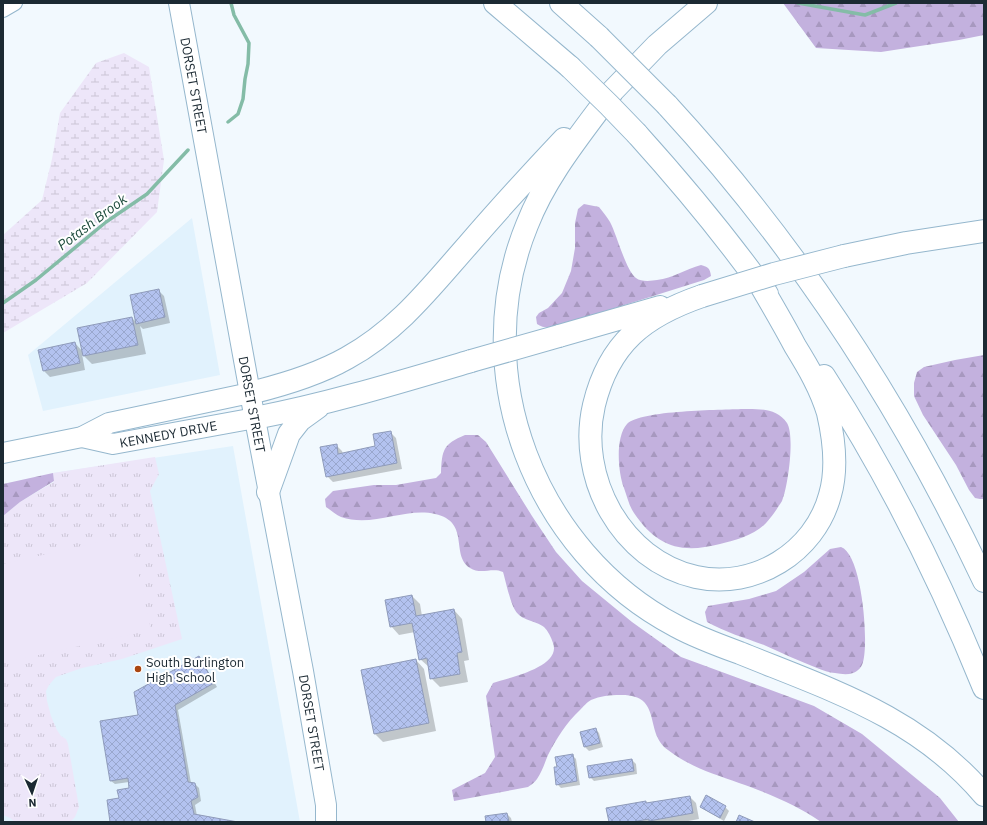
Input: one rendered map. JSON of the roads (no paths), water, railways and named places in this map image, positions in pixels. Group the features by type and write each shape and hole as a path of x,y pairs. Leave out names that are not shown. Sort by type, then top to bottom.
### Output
{"highway":[{"path":"495,3 570,67 637,134 704,211 760,284 831,386 878,466 938,581 984,688"},
{"path":"561,3 599,37 667,105 765,220 816,289 843,328 916,447 953,516 984,580"},
{"path":"250,393 294,380 337,363 364,348 391,328 429,291 467,245 549,155 657,45 706,3"},
{"path":"612,92 560,163 541,195 524,232 510,280 505,327 506,363 509,392 522,444 530,466 543,493 565,529 580,548 614,582 643,606 678,627 847,697 895,721 917,734 946,756 984,795"},
{"path":"255,418 332,400 644,311 702,296 774,274 844,256 906,243 984,231"},
{"path":"702,296 675,306 649,320 632,334 618,352 606,372 595,404 590,426 592,459 596,481 611,514 626,533 644,550 664,564 686,574 708,578 733,578 758,572 770,567 782,560 802,544 823,515 831,493 833,480 833,439 827,411 822,397 810,371 760,284"},
{"path":"268,492 286,439 294,426 312,410 332,400"}],"main road":[{"name":"DORSET STREET","path":"179,3 268,492 303,671 328,816"},
{"name":"KENNEDY DRIVE","path":"3,453 82,437 109,423 250,393"},
{"name":"KENNEDY DRIVE","path":"82,437 113,444 255,418"}],"street":[{"path":"3,10 15,3"}],"waterway":[{"name":"Potash Brook","path":"228,122 238,114 243,99 248,64 249,43 234,15 231,3"},
{"name":"Potash Brook","path":"798,3 865,15 896,3"},
{"name":"Potash Brook","path":"3,303 36,280 106,222 147,194 188,150"}],"place":[{"name":"South Burlington High School","path":"138,669"}]}
